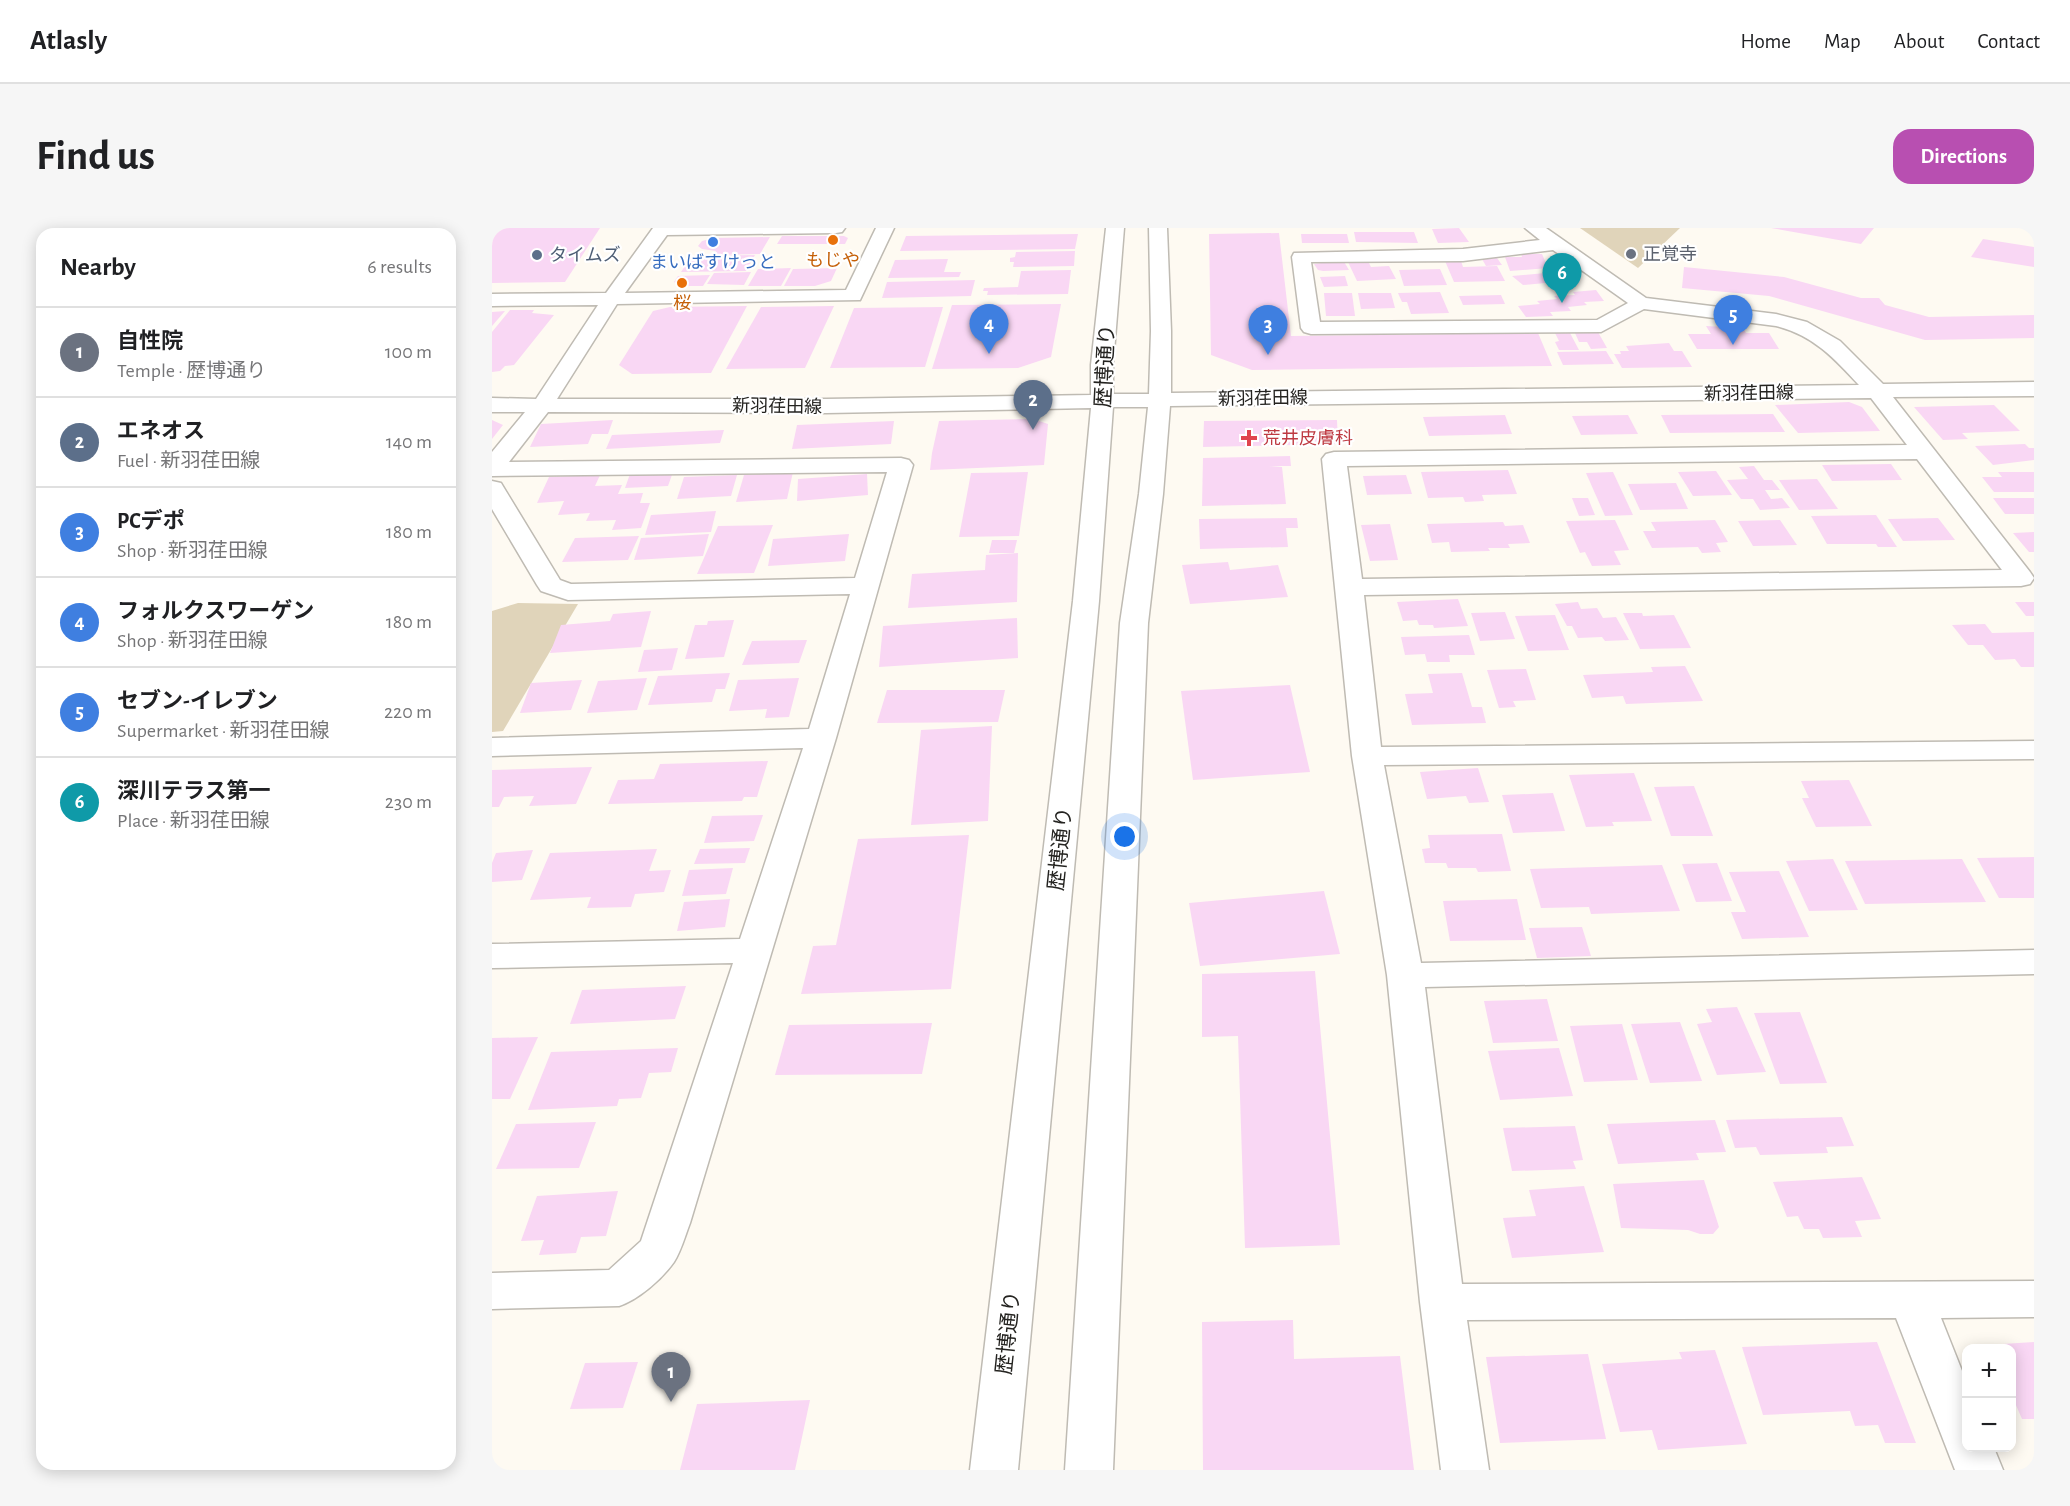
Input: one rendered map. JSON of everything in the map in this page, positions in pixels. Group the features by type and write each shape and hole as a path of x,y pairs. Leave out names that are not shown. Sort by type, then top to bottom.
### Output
{"street":[{"path":"492,468 547,397 611,299 662,229 836,228"},
{"path":"492,300 853,296 885,228"},
{"name":"歴博通り","path":"994,1470 1086,601 1102,424 1102,393 1115,228"},
{"path":"1089,1470 1134,623 1153,494 1159,391 1158,228"},
{"path":"1641,303 1601,326 1311,328 1301,257 1463,255 1545,236 1641,303 1742,314 1800,326 1833,345 1872,385 1923,452 2028,578"},
{"name":"新羽荏田線","path":"1872,385 2034,376"},
{"name":"新羽荏田線","path":"492,393 547,397 826,406 1159,391 1872,385 2034,389"},
{"name":"新羽荏田線","path":"492,405 547,397"},
{"path":"1465,1470 1442,1302 1406,975 1367,756 1334,459 1923,452"},
{"path":"492,468 901,465 821,738 658,1251 619,1288 492,1291"},
{"path":"492,488 550,585 568,592 867,586"},
{"path":"1350,587 2028,578"},
{"path":"492,747 821,738"},
{"path":"1367,756 2034,750"},
{"path":"492,956 754,951"},
{"path":"1406,975 2034,963"},
{"path":"1442,1302 1912,1302 2034,1299"},
{"path":"1912,1302 1962,1429"},
{"path":"1972,1452 1979,1470"}],"shaded area":[{"name":"正覚寺","path":"1580,228 1680,228 1638,268"},
{"path":"518,603 578,604 503,731 492,732 492,611"}],"building":[{"name":"タイムズ","path":"492,228 600,228 565,282 492,283"},
{"path":"1459,228 1469,242 1438,243 1432,229"},
{"path":"1771,228 1874,228 1861,244"},
{"path":"1354,232 1414,232 1418,243 1356,242"},
{"path":"1279,233 1291,336 1538,333 1552,366 1252,370 1211,355 1209,234"},
{"path":"1078,234 1075,249 900,251 906,236"},
{"path":"1301,234 1347,234 1349,243 1302,243"},
{"path":"782,236 844,236 848,238 845,244 777,244"},
{"path":"770,237 760,254 714,255 716,251 702,249 698,246 702,241 713,238"},
{"path":"1983,239 2034,247 2034,267 1971,257"},
{"path":"1075,251 1074,266 1013,267 1014,262 1010,262 1010,258 1015,257 1016,252"},
{"path":"1521,254 1542,254 1548,268 1510,271 1505,257 1522,257"},
{"path":"755,255 746,271 681,272 692,256"},
{"path":"1497,258 1502,265 1486,266 1482,259"},
{"path":"948,259 944,272 961,272 959,277 888,278 895,260"},
{"path":"1343,260 1349,270 1323,271 1318,270 1314,264"},
{"path":"1368,261 1371,267 1389,266 1396,279 1357,281 1348,262"},
{"path":"1445,261 1461,261 1463,267 1497,266 1505,281 1454,282"},
{"path":"1684,267 1784,277 1861,298 1879,298 1885,305 1929,317 2034,315 2034,338 1925,340 1769,296 1682,288"},
{"path":"791,268 781,286 748,286 758,269"},
{"path":"837,268 831,281 815,286 784,286 793,269"},
{"path":"1440,269 1447,285 1404,286 1399,270"},
{"path":"1071,270 1068,294 987,295 988,291 983,291 984,288 1018,287 1021,271"},
{"path":"751,272 744,285 707,284 714,273"},
{"path":"1556,272 1567,281 1523,285 1512,276"},
{"path":"710,275 703,286 681,286 674,282 678,276"},
{"path":"1345,276 1348,286 1324,287 1320,277"},
{"path":"975,280 971,296 882,298 887,282"},
{"path":"1596,290 1604,301 1584,302 1587,305 1568,307 1571,311 1550,312 1553,316 1526,317 1518,306 1540,304 1537,301 1557,299 1554,296 1575,295 1573,292"},
{"path":"1440,292 1449,313 1411,314 1407,302 1402,302 1398,293"},
{"path":"1324,293 1352,293 1355,316 1326,316"},
{"path":"1358,293 1391,293 1395,308 1361,309"},
{"path":"1501,295 1505,304 1463,305 1459,296"},
{"path":"1061,304 1051,357 1018,368 932,369 952,305"},
{"path":"747,306 711,373 632,374 619,365 653,311 670,307"},
{"path":"834,306 805,368 726,369 761,307"},
{"path":"943,307 925,367 830,368 854,308"},
{"path":"510,310 534,310 532,313 554,315 514,365 492,372 492,332"},
{"path":"505,311 492,326 492,312"},
{"path":"1706,326 1743,328 1746,333 1769,333 1779,349 1697,349 1688,334 1711,334"},
{"path":"1598,332 1607,348 1591,349 1587,342 1579,342 1575,333"},
{"path":"1555,333 1570,333 1579,350 1559,350 1555,342 1559,341"},
{"path":"1669,343 1674,351 1682,351 1692,367 1622,368 1614,354 1629,351 1626,346"},
{"path":"1606,351 1614,364 1563,365 1557,352"},
{"path":"1849,402 1862,407 1880,431 1798,433 1775,405"},
{"path":"1994,405 2020,431 1962,433 1968,439 1943,440 1914,407"},
{"path":"1773,414 1785,432 1670,433 1661,415"},
{"path":"1505,415 1512,434 1429,436 1423,417"},
{"path":"1628,415 1638,434 1581,435 1572,416"},
{"path":"1033,419 1048,424 1044,465 930,470 939,421"},
{"path":"492,420 503,425 492,439"},
{"path":"613,420 608,434 592,434 588,444 530,447 541,424"},
{"path":"1337,420 1338,444 1203,447 1204,421"},
{"path":"894,421 891,444 792,449 797,425"},
{"path":"724,430 720,443 606,449 612,435"},
{"path":"2025,444 2029,448 2034,448 2034,460 1993,465 1975,446"},
{"path":"1290,456 1291,466 1269,466 1282,467 1286,504 1202,506 1203,458"},
{"path":"1891,464 1902,480 1832,481 1822,465"},
{"path":"1754,466 1764,480 1772,480 1780,490 1765,490 1771,499 1782,498 1790,508 1760,510 1753,499 1741,499 1727,480 1748,479 1739,467"},
{"path":"1508,470 1517,494 1482,495 1484,501 1465,502 1463,497 1428,498 1421,472"},
{"path":"1716,471 1732,495 1693,496 1678,472"},
{"path":"673,472 668,486 625,488 630,474"},
{"path":"793,472 787,499 736,502 744,475"},
{"path":"1028,472 1019,536 959,537 971,473"},
{"path":"1613,472 1633,515 1605,516 1586,473"},
{"path":"1998,472 2034,472 2034,492 1994,492 1982,477 2002,477"},
{"path":"867,474 868,495 797,501 798,479"},
{"path":"600,475 595,486 622,485 618,494 643,493 640,503 650,503 641,528 612,530 616,520 586,521 590,513 558,515 564,501 537,503 549,477"},
{"path":"737,475 731,496 677,499 684,477"},
{"path":"1406,475 1412,494 1367,495 1363,476"},
{"path":"1817,479 1838,509 1799,510 1779,480"},
{"path":"1676,483 1688,509 1640,510 1628,484"},
{"path":"1572,498 1588,498 1595,515 1579,516"},
{"path":"1993,498 2034,498 2034,514 2005,514"},
{"path":"716,511 711,532 645,535 651,515"},
{"path":"1876,515 1897,547 1878,547 1876,544 1827,544 1811,516"},
{"path":"1297,518 1298,528 1286,528 1288,547 1200,549 1199,519"},
{"path":"1938,518 1955,540 1903,541 1888,519"},
{"path":"1615,520 1629,550 1614,551 1621,565 1592,566 1585,552 1580,553 1566,521"},
{"path":"1715,520 1728,542 1716,543 1721,552 1702,553 1698,547 1652,548 1643,531 1656,531 1651,522"},
{"path":"1780,520 1797,545 1753,546 1738,521"},
{"path":"1503,522 1505,526 1523,525 1530,543 1508,544 1510,548 1488,548 1490,551 1451,552 1449,542 1432,543 1427,524"},
{"path":"1390,524 1398,560 1370,561 1361,525"},
{"path":"773,525 754,573 697,574 718,526"},
{"path":"2034,532 2034,552 2029,552 2013,533"},
{"path":"709,534 703,556 634,560 641,538"},
{"path":"849,534 845,561 768,566 773,539"},
{"path":"639,536 628,560 562,562 575,538"},
{"path":"992,540 1017,540 1014,553 989,553"},
{"path":"1018,553 1017,602 908,608 912,574 985,570 986,555"},
{"path":"1228,562 1230,570 1278,565 1288,597 1190,604 1182,565"},
{"path":"1458,599 1468,626 1434,628 1433,625 1419,625 1417,620 1403,621 1397,602"},
{"path":"1578,602 1581,609 1597,608 1603,618 1616,617 1629,640 1605,641 1602,637 1578,638 1572,626 1567,626 1555,604"},
{"path":"2015,602 2034,602 2034,616 2026,616"},
{"path":"651,611 641,647 550,653 561,625 610,621 613,614"},
{"path":"1505,612 1515,639 1480,641 1471,613"},
{"path":"1623,613 1642,613 1643,616 1674,615 1691,648 1640,649"},
{"path":"1555,615 1569,650 1528,651 1515,616"},
{"path":"1017,618 1018,658 879,667 883,626"},
{"path":"734,620 724,657 685,659 695,625 707,625 708,621"},
{"path":"1985,624 1992,633 2034,632 2034,667 2021,667 2015,659 1995,660 1983,645 1968,645 1952,625"},
{"path":"1469,635 1475,655 1449,655 1450,662 1427,662 1425,654 1405,655 1401,637"},
{"path":"807,640 799,663 742,665 752,641"},
{"path":"678,648 672,670 638,672 644,650"},
{"path":"1685,666 1703,701 1626,704 1623,696 1592,698 1583,675 1653,672 1651,667"},
{"path":"1526,669 1536,700 1513,701 1516,707 1499,708 1487,670"},
{"path":"730,673 725,689 716,689 712,702 648,705 658,676"},
{"path":"1462,673 1472,707 1482,707 1486,723 1412,725 1405,694 1433,693 1428,674"},
{"path":"647,678 637,710 587,713 598,681"},
{"path":"799,678 789,717 765,718 767,709 729,711 738,680"},
{"path":"582,680 571,710 520,713 531,683"},
{"path":"1290,685 1310,772 1193,780 1181,691"},
{"path":"887,690 1005,690 998,722 877,723"},
{"path":"992,726 988,821 911,825 921,730"},
{"path":"768,761 757,797 744,797 742,801 608,804 618,780 654,779 660,764"},
{"path":"592,767 576,804 529,806 534,796 504,797 499,807 492,807 492,770"},
{"path":"1478,768 1489,802 1469,803 1466,796 1427,799 1420,772"},
{"path":"1634,773 1652,821 1612,822 1614,826 1586,827 1569,775"},
{"path":"1849,780 1872,826 1816,827 1802,798 1809,798 1801,781"},
{"path":"1694,786 1713,836 1671,836 1654,787"},
{"path":"1553,793 1565,831 1513,833 1502,795"},
{"path":"763,815 754,841 704,843 712,816"},
{"path":"1502,834 1511,871 1478,872 1476,868 1448,868 1446,863 1425,863 1422,849 1430,848 1428,835"},
{"path":"969,835 951,989 801,994 813,946 836,945 858,839"},
{"path":"750,848 745,863 694,864 700,849"},
{"path":"657,849 649,871 671,870 664,892 635,894 631,907 587,908 591,897 530,900 550,853"},
{"path":"533,850 522,880 492,882 492,863 496,853"},
{"path":"2034,857 2034,898 1999,898 1977,858"},
{"path":"1833,859 1858,910 1809,911 1786,861"},
{"path":"1962,859 1986,902 1865,904 1845,861"},
{"path":"1717,863 1732,901 1696,902 1682,864"},
{"path":"1662,865 1680,911 1591,914 1589,907 1541,908 1530,869"},
{"path":"733,868 726,894 682,896 689,870"},
{"path":"1779,871 1809,937 1742,939 1731,912 1746,912 1729,872"},
{"path":"1324,891 1340,954 1200,966 1189,903"},
{"path":"730,899 725,927 677,931 684,902"},
{"path":"1517,899 1526,940 1450,941 1443,901"},
{"path":"1582,927 1591,956 1537,958 1529,928"},
{"path":"1315,971 1340,1245 1245,1248 1238,1036 1202,1037 1202,974"},
{"path":"686,986 675,1019 570,1024 582,990"},
{"path":"1547,999 1558,1041 1493,1043 1484,1001"},
{"path":"1737,1007 1766,1072 1717,1075 1697,1024 1712,1022 1706,1009"},
{"path":"1800,1012 1827,1083 1780,1084 1754,1013"},
{"path":"1680,1022 1702,1081 1650,1083 1631,1024"},
{"path":"932,1023 922,1074 775,1075 789,1025"},
{"path":"1622,1024 1638,1080 1584,1082 1570,1026"},
{"path":"538,1037 510,1099 492,1099 492,1038"},
{"path":"678,1048 671,1072 649,1073 641,1098 619,1099 617,1106 528,1110 551,1052"},
{"path":"1559,1048 1573,1096 1500,1100 1488,1051"},
{"path":"1842,1117 1854,1146 1826,1147 1828,1153 1760,1155 1756,1147 1735,1148 1726,1120"},
{"path":"1715,1120 1726,1152 1696,1153 1699,1160 1618,1164 1607,1124"},
{"path":"596,1122 579,1168 496,1169 516,1124"},
{"path":"1575,1126 1583,1160 1573,1161 1576,1169 1512,1171 1503,1128"},
{"path":"1862,1177 1881,1219 1855,1221 1862,1237 1823,1238 1819,1229 1804,1229 1798,1216 1787,1217 1773,1182"},
{"path":"1704,1180 1719,1227 1713,1234 1700,1234 1688,1230 1621,1228 1613,1184"},
{"path":"1584,1186 1604,1252 1512,1258 1503,1218 1536,1216 1529,1190"},
{"path":"618,1191 606,1236 581,1237 576,1253 539,1255 544,1240 521,1241 537,1196"},
{"path":"1293,1320 1294,1359 1400,1356 1414,1470 1203,1470 1202,1322"},
{"path":"1877,1342 1916,1443 1885,1443 1878,1425 1855,1426 1850,1411 1763,1415 1742,1347"},
{"path":"2034,1342 2034,1419 2022,1419 2016,1405 2016,1344 2003,1344"},
{"path":"1715,1350 1747,1444 1658,1450 1652,1430 1620,1432 1602,1364 1682,1359 1679,1352"},
{"path":"1588,1354 1606,1439 1500,1443 1486,1357"},
{"path":"638,1362 623,1408 570,1409 585,1363"},
{"path":"810,1400 795,1470 680,1470 697,1404"}],"place":[{"name":"もじや","path":"833,240"},
{"name":"まいばすけっと","path":"713,242"},
{"name":"正覚寺","path":"1631,254"},
{"name":"タイムズ","path":"537,255"},
{"name":"桜","path":"682,283"},
{"name":"深川テラス第一","path":"1562,303"},
{"name":"セブン-イレブン","path":"1733,345"},
{"name":"フォルクスワーゲン","path":"989,354"},
{"name":"PCデポ","path":"1268,355"},
{"name":"エネオス","path":"1033,430"},
{"name":"荒井皮膚科","path":"1249,438"},
{"name":"自性院","path":"671,1402"}]}
